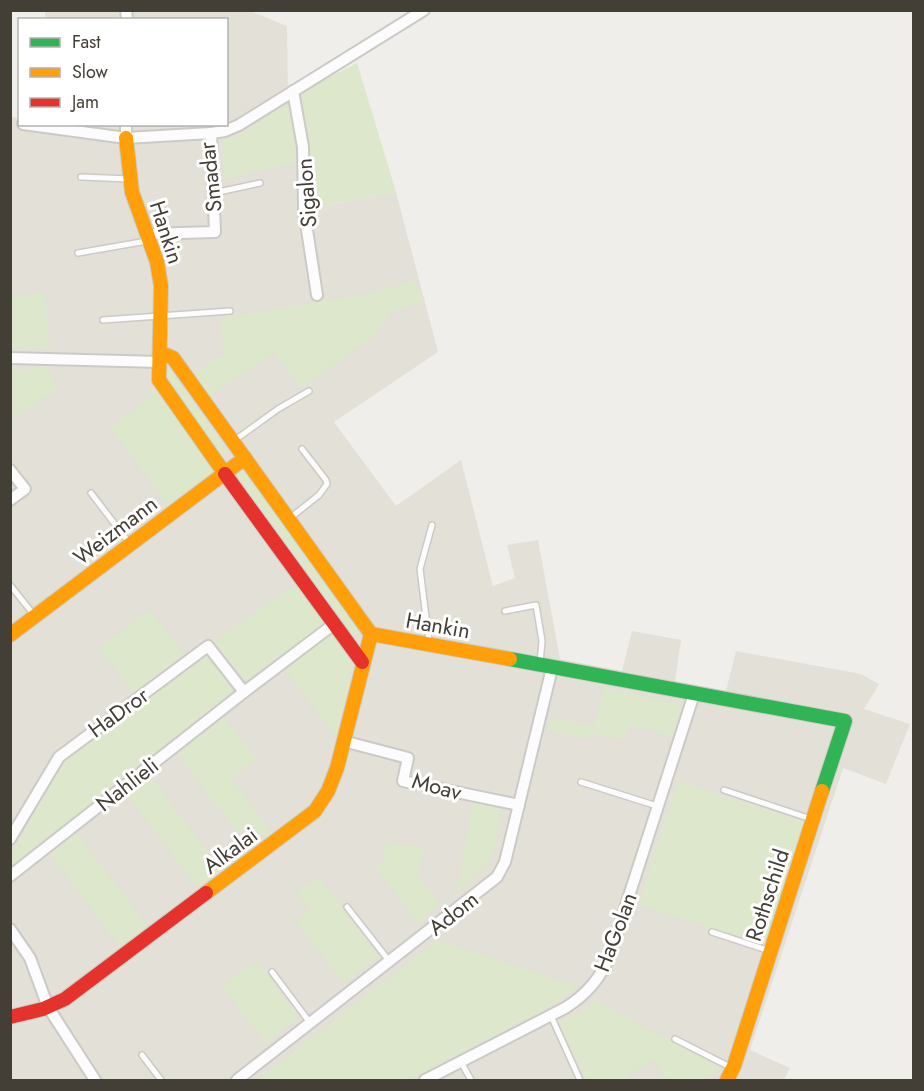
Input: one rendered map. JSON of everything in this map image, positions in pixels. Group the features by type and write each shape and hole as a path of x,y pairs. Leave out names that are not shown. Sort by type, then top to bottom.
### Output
{"street":[{"path":"211,133 236,126 424,10"},
{"name":"Sigalon","path":"293,91 303,147 304,210 317,295"},
{"name":"Smadar","path":"51,126 211,133 215,232 148,237"},
{"name":"Hankin","path":"126,131 130,179 135,203 157,262 161,286 159,380 362,662"},
{"path":"10,358 160,357"},
{"name":"Hankin","path":"160,357 173,358 371,634 846,721"},
{"name":"Weizmann","path":"10,635 245,458"},
{"path":"10,470 25,489 10,500"},
{"name":"Nahlieli","path":"10,876 334,624"},
{"name":"Alkalai","path":"10,1017 48,1007 69,996 311,815 329,790 371,634"},
{"name":"HaDror","path":"10,838 59,757 208,646 244,692"},
{"name":"Adom","path":"237,1080 497,877 505,864 519,805 546,667"},
{"name":"HaGolan","path":"425,1080 551,1016 582,996 596,981 607,962 694,694"},
{"name":"Rothschild","path":"730,1074 846,721"},
{"name":"Moav","path":"343,741 408,758 403,781 519,805"},
{"path":"10,929 30,958 48,1007 95,1080"}],"lane":[{"path":"81,177 130,179"},
{"path":"213,193 260,183"},
{"path":"78,253 148,237"},
{"path":"103,320 230,311"},
{"path":"233,441 278,409 309,392"},
{"path":"289,519 320,495 327,484 302,449"},
{"path":"91,493 130,545"},
{"path":"429,645 420,569 432,525"},
{"path":"10,585 35,617"},
{"path":"505,611 536,605 546,667"},
{"path":"581,782 658,806"},
{"path":"724,790 814,819"},
{"path":"347,908 390,962"},
{"path":"712,932 771,951"},
{"path":"272,972 310,1024"},
{"path":"551,1016 580,1080"},
{"path":"675,1039 730,1074"},
{"path":"142,1055 161,1080"},
{"path":"461,1062 471,1080"}],"shaded area":[{"path":"45,11 250,11 287,26 288,99 239,135 224,141 306,159 312,209 396,192 438,352 334,422 396,506 461,460 493,586 515,578 507,545 538,540 560,659 622,671 632,631 681,640 675,681 726,691 736,651 861,674 879,684 864,709 910,724 886,784 843,768 750,1050 790,1068 784,1080 11,1080 11,117 18,118 18,126 228,126 228,18 45,18"}],"green space":[{"path":"357,63 396,192 311,209 306,159 222,180 224,141 239,135 288,99"},
{"path":"415,280 423,301 391,312 375,335 301,388 274,353 210,396 194,373 224,353 219,318 365,294"},
{"path":"45,291 49,350 11,347 11,298"},
{"path":"48,368 57,388 11,420 11,369"},
{"path":"169,368 227,451 221,461 162,378"},
{"path":"157,392 216,469 169,505 110,428"},
{"path":"242,469 361,632 350,638 232,475"},
{"path":"297,584 325,623 246,681 214,641"},
{"path":"150,609 184,655 134,693 99,648"},
{"path":"334,629 355,660 336,736 285,670"},
{"path":"205,655 210,658 234,692 11,868 11,853 63,761"},
{"path":"604,688 679,704 681,709 672,737 629,724 624,741 591,733 589,740 548,730 551,717 593,726"},
{"path":"223,716 257,759 231,779 271,831 250,848 176,753"},
{"path":"149,775 222,870 198,888 126,794"},
{"path":"678,781 805,822 765,945 638,905"},
{"path":"472,802 497,806 501,809 493,855 456,894"},
{"path":"76,832 147,926 120,947 49,853"},
{"path":"387,841 424,847 417,876 440,903 418,923 375,868 383,862"},
{"path":"318,876 379,956 344,983 295,921 309,910 296,893"},
{"path":"437,940 578,986 553,1005 408,1080 257,1080"},
{"path":"256,960 299,1017 265,1043 221,985"},
{"path":"595,1000 722,1069 703,1079 666,1080 654,1060 627,1075 630,1080 586,1080 559,1022 589,1007"}],"traffic: fast":[{"path":"510,659 845,721 822,791"}],"traffic: slow":[{"path":"126,138 132,192 157,262 161,286 159,380 225,474"},
{"path":"161,353 173,358 371,634 510,659"},
{"path":"10,635 245,458"},
{"path":"206,893 315,811 328,791 337,768 371,634"},
{"path":"727,1080 734,1066 822,791"}],"traffic: jam":[{"path":"225,474 362,662"},
{"path":"10,1017 43,1009 65,999 206,893"}]}
